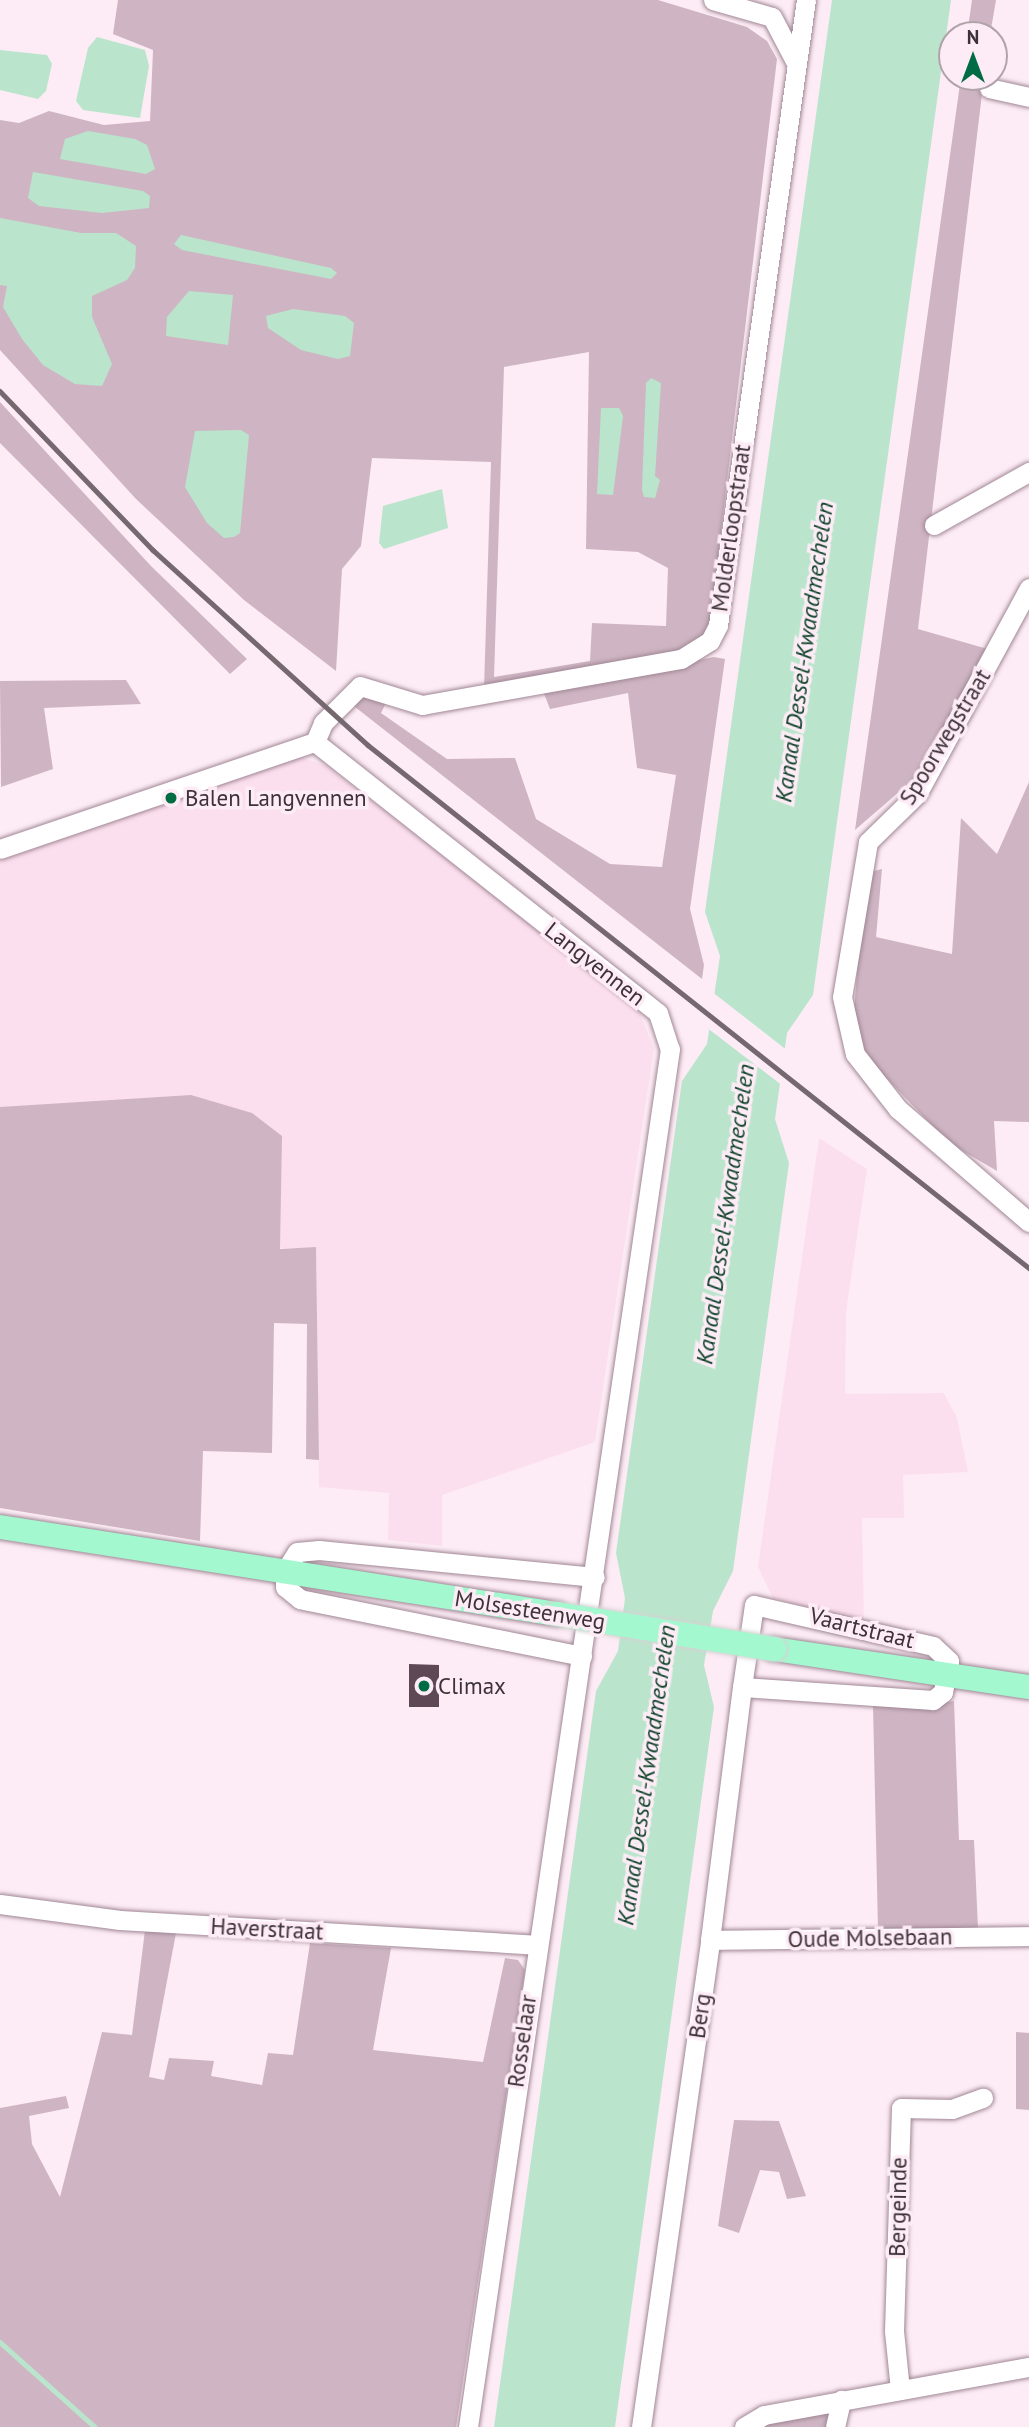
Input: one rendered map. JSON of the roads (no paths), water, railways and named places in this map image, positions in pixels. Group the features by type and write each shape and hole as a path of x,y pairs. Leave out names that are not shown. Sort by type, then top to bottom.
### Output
{"main road":[{"name":"Molsesteenweg","path":"0,1527 774,1649"},
{"name":"Vaartstraat","path":"774,1649 1029,1686"}],"street":[{"path":"713,0 772,17 796,64"},
{"name":"Molderloopstraat","path":"772,17 786,18 806,3"},
{"name":"Molderloopstraat","path":"315,743 323,723 360,686 422,705 681,659 710,641 718,625 806,3"},
{"path":"1002,91 1029,97"},
{"path":"934,526 1029,472"},
{"name":"Spoorwegstraat","path":"1029,588 917,794 868,842 842,997 855,1054 898,1109 1029,1222"},
{"path":"0,849 315,743"},
{"name":"Langvennen","path":"315,743 658,1013 666,1031 670,1062 582,1656"},
{"name":"Molsesteenweg","path":"582,1656 300,1599 285,1587 285,1571 297,1552 319,1550 595,1577"},
{"name":"Vaartstraat","path":"754,1605 933,1646 945,1652 949,1676"},
{"name":"Berg","path":"640,2427 710,1940 754,1605"},
{"name":"Rosselaar","path":"468,2427 535,1945 582,1656"},
{"path":"742,1686 916,1702 933,1700 949,1676"},
{"name":"Haverstraat","path":"0,1904 120,1920 535,1945"},
{"name":"Oude Molsebaan","path":"710,1940 1029,1936"},
{"name":"Bergeinde","path":"900,2390 894,2331 901,2108 953,2109 983,2098"},
{"path":"744,2427 764,2415 1029,2367"},
{"path":"835,2427 841,2400"}],"water":[{"name":"Kanaal Dessel-Kwaadmechelen","path":"832,0 951,0 948,21 938,21 938,91 813,995 787,1033 775,1119 789,1163 733,1571 713,1611 704,1665 714,1707 615,2427 494,2427 596,1691 618,1651 625,1598 616,1553 682,1081 707,1044 720,956 705,912"},
{"path":"97,37 145,50 149,66 140,118 83,110 76,101 88,48"},
{"path":"0,50 47,55 52,64 46,91 38,99 0,90"},
{"path":"88,131 135,139 147,145 155,169 146,174 60,159 65,139"},
{"path":"33,172 143,191 150,196 149,208 102,213 39,206 28,198"},
{"path":"0,218 81,233 116,233 136,246 135,268 127,280 92,296 92,317 112,364 102,386 75,384 43,365 22,339 3,307 7,286 0,285"},
{"path":"181,235 331,268 337,273 331,279 182,250 174,244"},
{"path":"189,291 233,295 228,345 166,336 167,317"},
{"path":"293,309 345,316 354,323 350,356 338,359 301,350 268,328 266,316"},
{"path":"651,378 661,383 655,476 660,480 655,498 644,497 642,490 646,383"},
{"path":"601,408 619,408 623,416 613,495 597,494"},
{"path":"241,430 249,435 240,533 234,537 224,538 207,523 185,487 195,431"},
{"path":"442,489 448,528 384,549 379,543 383,506"}],"waterway":[{"path":"0,2342 95,2427"}],"railway":[{"path":"0,391 153,550 368,745 1029,1268"}],"place":[{"name":"Balen Langvennen","path":"171,798"},
{"name":"Climax","path":"424,1686"}]}
